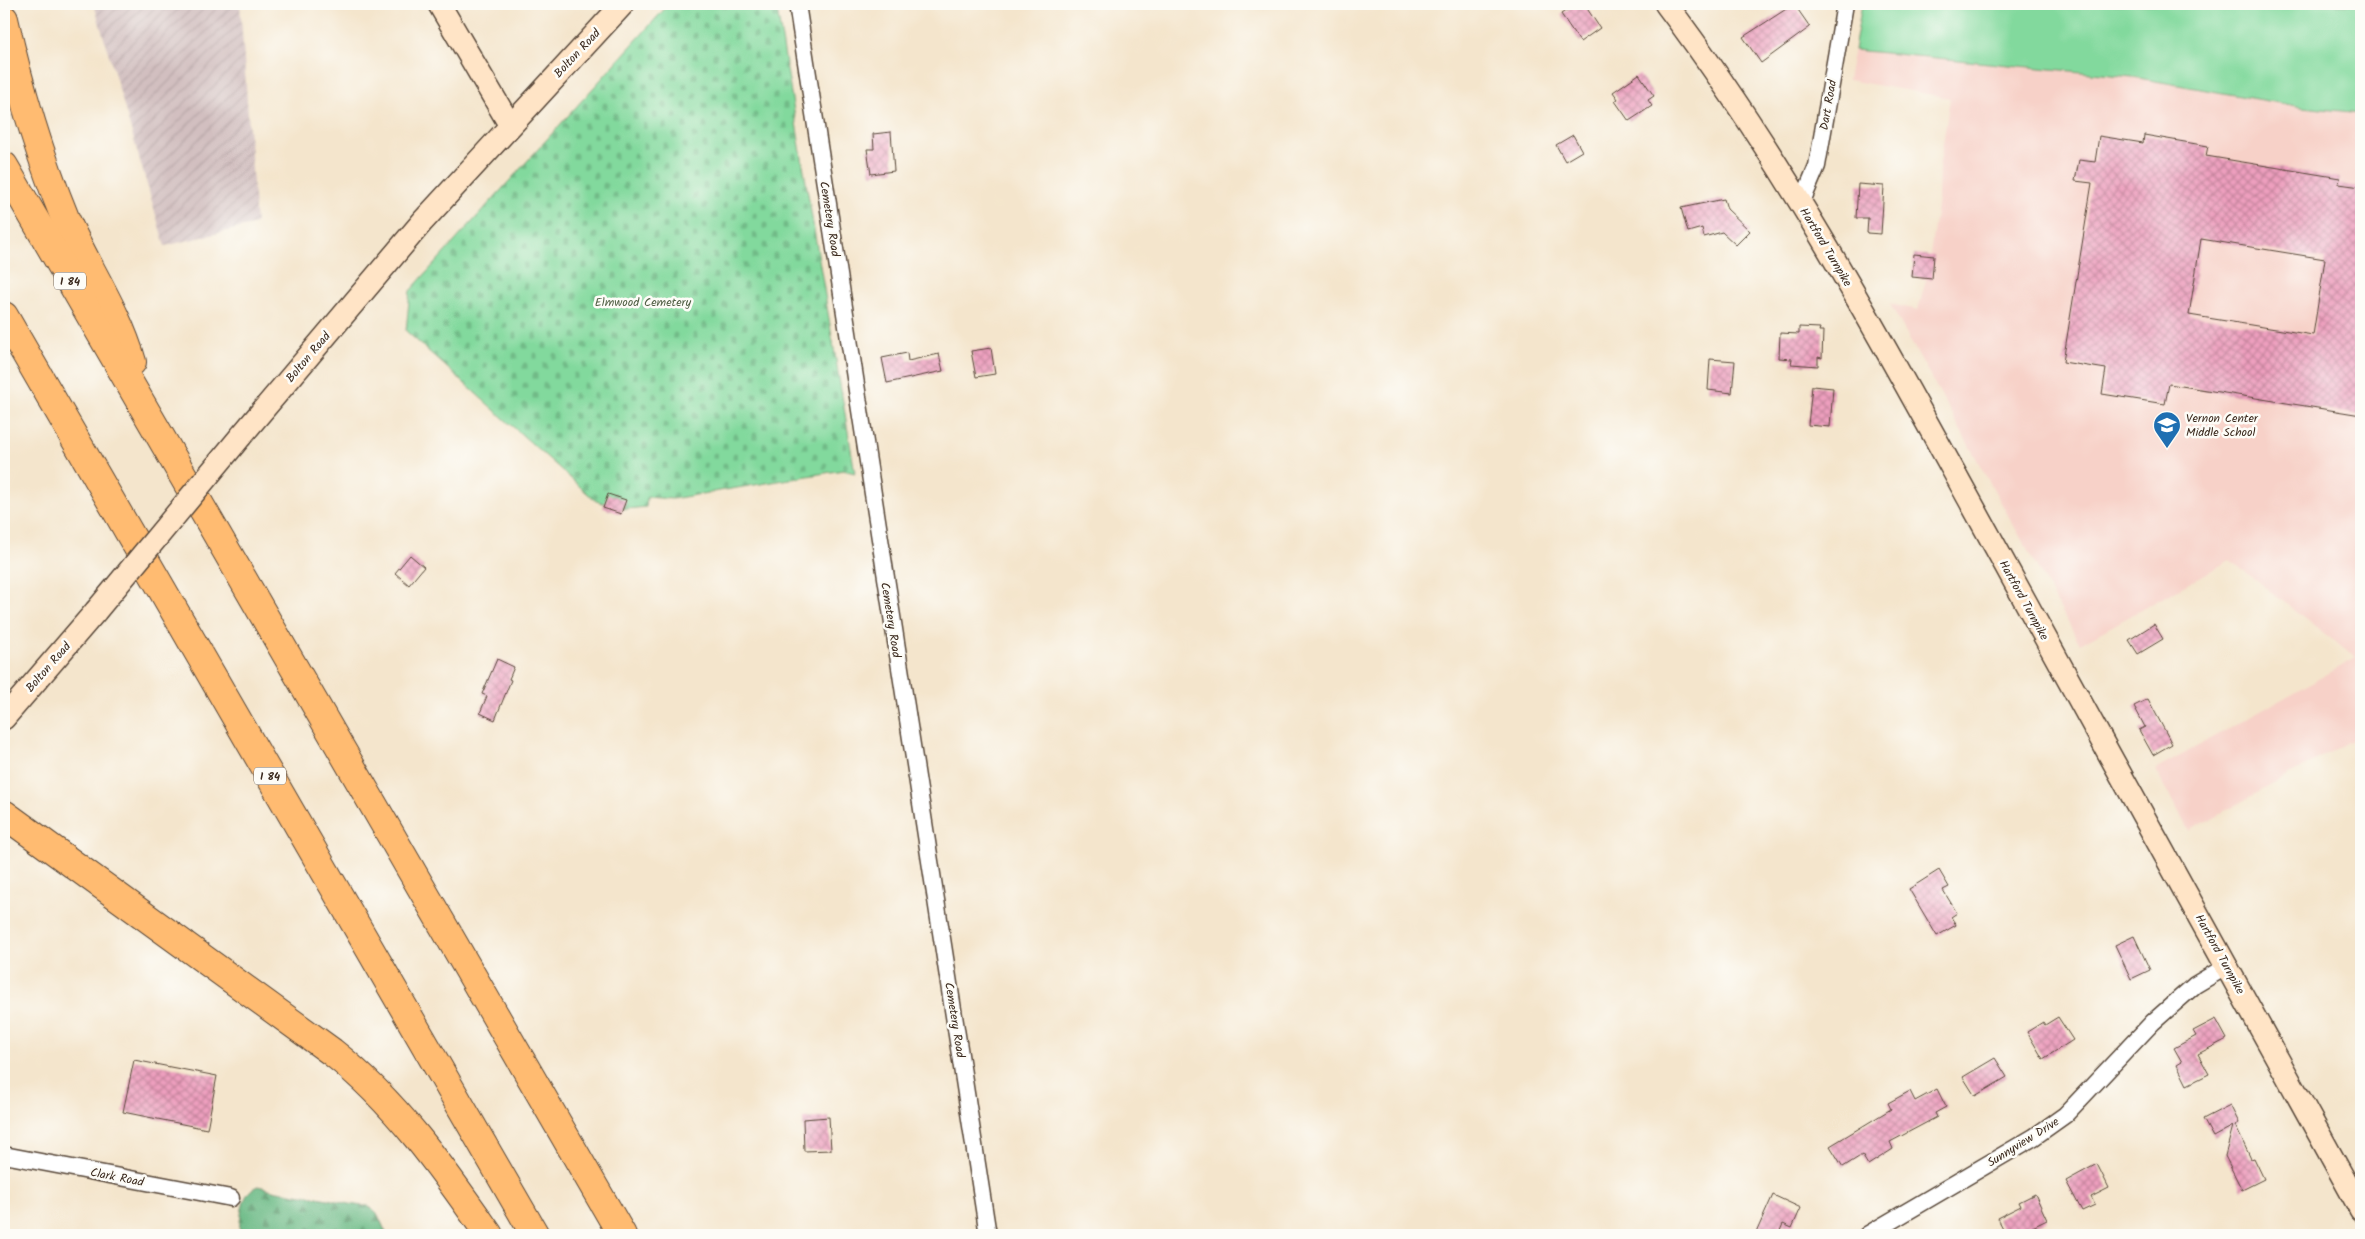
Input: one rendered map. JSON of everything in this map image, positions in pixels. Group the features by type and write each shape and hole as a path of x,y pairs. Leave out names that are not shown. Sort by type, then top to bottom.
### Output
{"highway":[{"path":"4,19 18,75 64,216 122,332 133,366 137,396"},
{"name":"I 84","path":"4,166 622,1235"},
{"name":"I 84","path":"4,316 535,1235"},
{"path":"4,814 332,1052 369,1082 409,1127 488,1235"}],"main road":[{"path":"439,4 510,125"},
{"name":"Bolton Road","path":"4,718 423,221 623,4"},
{"name":"Hartford Turnpike","path":"1666,4 1711,63 1800,204 1890,356 2361,1210"}],"street":[{"name":"Cemetery Road","path":"797,4 988,1235"},
{"name":"Dart Road","path":"1800,204 1817,166 1845,4"},
{"name":"Sunnyview Drive","path":"1867,1235 2034,1137 2065,1115 2153,1022 2195,985 2227,966"},
{"name":"Clark Road","path":"4,1155 231,1198"}],"shaded area":[{"path":"94,4 240,4 256,224 165,246"},
{"name":"Vernon Center Middle School","path":"1862,4 2361,4 2361,735 2189,831 2155,770 2356,658 2230,560 2080,644 1890,304 1918,310 1927,276 1938,198 1939,169 1950,98 1848,80"}],"green space":[{"name":"Elmwood Cemetery","path":"669,4 776,4 855,473 843,470 672,499 647,497 646,507 626,509 596,501 406,331 410,291"},
{"path":"1862,4 2361,4 2361,113 2302,107 2133,77 1854,50"},
{"path":"259,1186 353,1205 369,1206 378,1215 387,1235 239,1235 245,1199 253,1188"}],"building":[{"path":"1576,4 1584,4 1600,28 1580,42 1561,14"},
{"path":"1794,4 1810,27 1761,63 1743,37"},
{"path":"1639,74 1654,96 1648,100 1652,106 1629,121 1615,101 1618,99 1613,92"},
{"path":"891,132 894,171 871,174 867,149 874,149 873,134"},
{"path":"1573,135 1582,151 1565,161 1556,145"},
{"path":"2144,135 2208,146 2206,156 2340,178 2339,184 2361,187 2361,415 2169,384 2165,404 2102,394 2106,369 2063,362 2092,183 2075,181 2079,160 2095,162 2099,136 2143,143","holes":["2201,239 2325,259 2313,335 2189,315"]},
{"path":"1858,184 1884,186 1881,234 1867,233 1868,218 1856,218"},
{"path":"1724,199 1727,209 1750,231 1736,245 1722,232 1704,237 1702,228 1688,232 1681,208"},
{"path":"1914,254 1934,256 1932,279 1912,277"},
{"path":"1799,327 1820,328 1819,331 1823,331 1822,358 1818,357 1818,366 1791,364 1792,359 1779,358 1780,333 1799,334"},
{"path":"991,348 995,374 976,377 971,351"},
{"path":"907,353 908,361 939,354 943,371 887,383 882,358"},
{"path":"1710,359 1735,361 1732,393 1708,390"},
{"path":"1812,386 1833,388 1830,427 1808,425"},
{"path":"608,494 626,500 621,514 603,508"},
{"path":"410,555 424,567 409,585 395,573"},
{"path":"2154,624 2163,639 2138,654 2129,640"},
{"path":"497,659 514,667 509,679 511,680 495,720 480,713 487,696 482,694"},
{"path":"2148,699 2172,744 2153,755 2139,730 2145,727 2134,706"},
{"path":"1939,870 1949,887 1943,890 1957,913 1951,917 1956,925 1937,936 1909,889"},
{"path":"2134,936 2150,970 2131,979 2115,945"},
{"path":"2058,1017 2073,1040 2043,1059 2027,1032 2043,1022 2045,1025"},
{"path":"2216,1019 2227,1039 2198,1054 2209,1074 2187,1085 2177,1065 2182,1062 2174,1048 2196,1036 2193,1031"},
{"path":"1995,1058 2007,1077 1975,1096 1963,1077"},
{"path":"134,1060 217,1076 207,1129 123,1112"},
{"path":"1937,1089 1946,1107 1935,1113 1937,1117 1890,1142 1893,1149 1868,1165 1862,1155 1843,1167 1830,1146 1891,1109 1888,1103 1910,1091 1915,1101"},
{"path":"2230,1105 2239,1123 2235,1125 2251,1159 2254,1158 2264,1179 2242,1190 2225,1156 2233,1126 2213,1137 2203,1119"},
{"path":"829,1117 831,1150 804,1151 803,1119"},
{"path":"2097,1164 2109,1188 2091,1197 2095,1205 2082,1211 2066,1181"},
{"path":"2035,1194 2047,1220 2016,1235 2006,1235 1997,1218 2021,1206 2019,1202"},
{"path":"1773,1195 1801,1208 1792,1228 1783,1224 1778,1235 1755,1235"}],"place":[{"name":"Vernon Center Middle School","path":"2167,449"}]}
